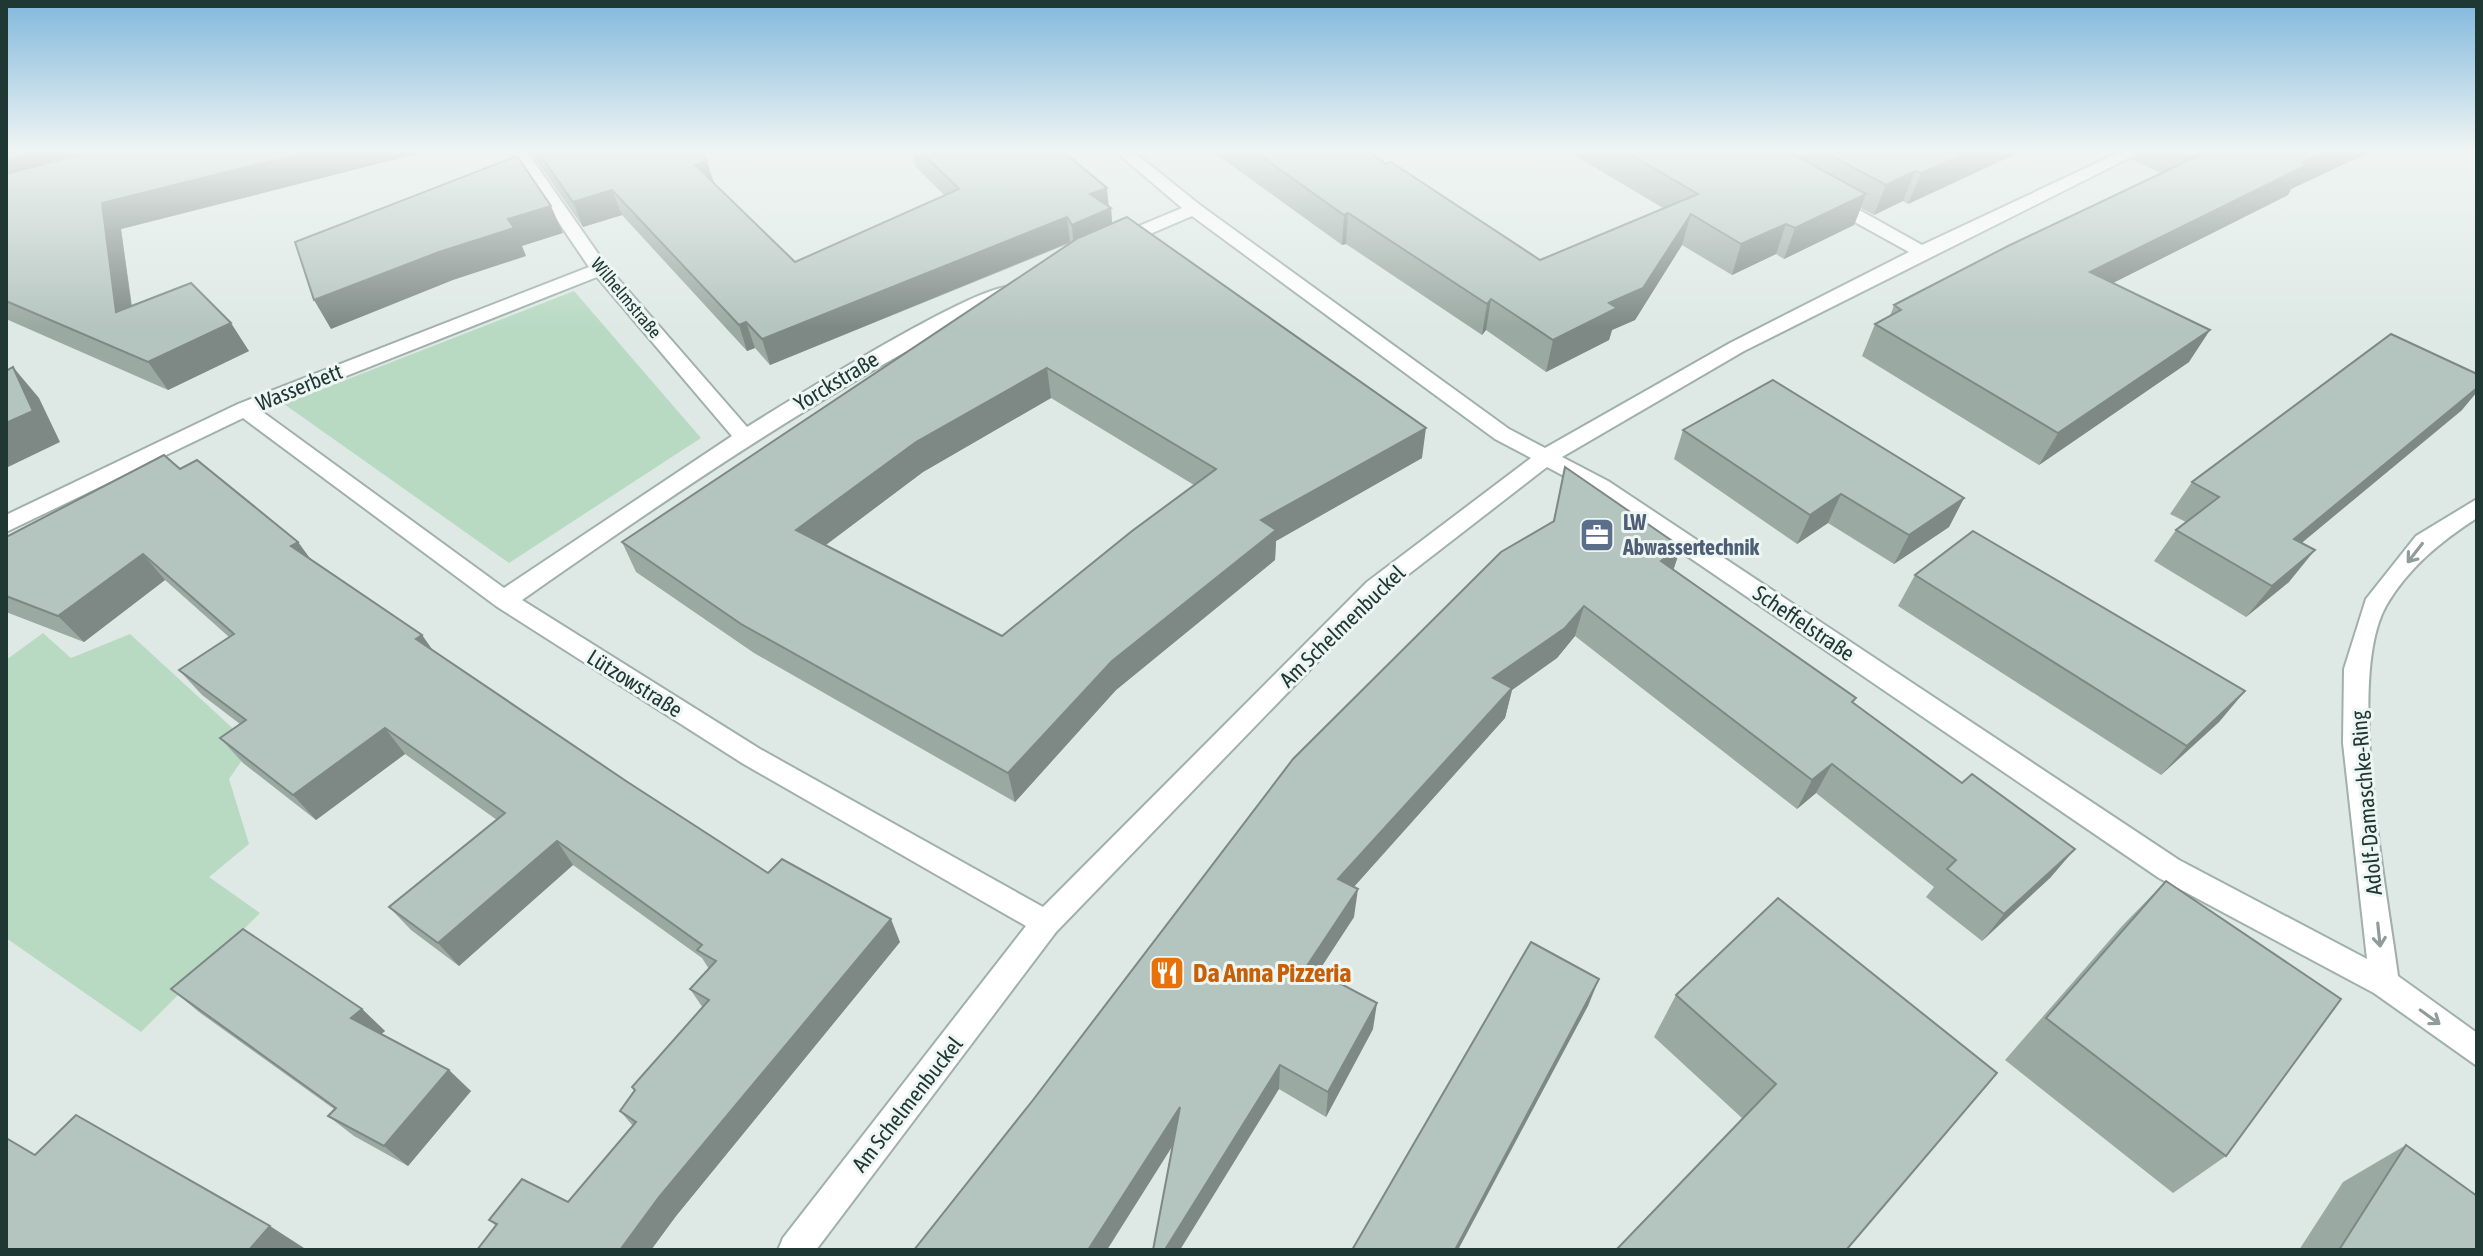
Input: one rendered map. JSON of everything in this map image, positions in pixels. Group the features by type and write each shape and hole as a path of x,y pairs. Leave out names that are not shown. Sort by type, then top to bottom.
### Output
{"street":[{"name":"Wilhelmstraße","path":"560,211 600,269 743,435"},
{"path":"1093,252 1190,211"},
{"name":"Scheffelstraße","path":"1196,211 1502,434 1600,486 2169,869 2384,983"},
{"path":"1847,211 1922,252"},
{"name":"Am Schelmenbuckel","path":"795,1250 1046,923 1375,588 1546,457 1737,347 2009,211"},
{"name":"Wasserbett","path":"6,524 245,409 600,269"},
{"name":"Yorckstraße","path":"504,600 743,435 915,334 1023,283"},
{"name":"Lützowstraße","path":"245,409 504,600 751,756 1046,923"},
{"name":"Adolf-Damaschke-Ring","path":"2384,983 2356,743 2356,669 2374,605 2424,542 2477,507"},
{"path":"2384,983 2477,1051"}],"green space":[{"path":"574,291 701,438 509,563 284,404"},
{"path":"43,633 71,658 130,634 252,746 229,779 249,844 209,877 260,913 141,1032 6,938 6,660"}],"building":[{"path":"6,211 103,211 116,312 191,283 231,323 148,362 6,301"},
{"path":"376,211 536,211 508,219 514,228 439,252 314,300 295,242"},
{"path":"631,211 742,211 795,262 910,211 1105,211 1072,225 1067,217 762,339 746,322 739,325"},
{"path":"1338,211 1465,211 1540,260 1658,211 1831,211 1795,228 1786,224 1741,244 1691,214 1643,288 1609,303 1617,308 1553,340 1491,299 1487,304 1348,213 1344,215"},
{"path":"2083,211 2214,211 2090,272 2210,330 2058,433 1875,324 1901,310 1894,305"},
{"path":"1127,217 1426,428 1261,520 1276,530 1112,661 1008,773 741,624 622,542 1078,238","holes":["1047,368 1216,469 1132,531 1002,636 796,530 916,442"]},
{"path":"2391,334 2477,374 2477,388 2294,539 2315,550 2272,586 2176,530 2219,497 2192,482"},
{"path":"13,367 33,411 6,423 6,371"},
{"path":"1773,380 1964,498 1909,535 1841,494 1810,515 1683,430"},
{"path":"164,455 180,469 197,460 298,542 291,546 422,635 416,639 768,873 782,859 891,919 659,1197 620,1250 477,1250 497,1224 489,1220 522,1179 568,1202 636,1122 620,1111 635,1090 632,1087 709,1000 690,989 716,961 697,950 702,945 557,841 438,943 389,907 505,813 385,728 293,795 220,738 246,720 179,670 234,634 143,554 58,616 6,596 6,537"},
{"path":"1565,467 1681,547 1661,561 1856,698 1852,702 1962,783 1972,774 2075,849 2004,914 1947,869 1956,860 1832,764 1812,780 1584,606 1565,628 1493,678 1512,688 1338,879 1358,889 1307,966 1377,1003 1328,1092 1280,1065 1166,1248 1170,1250 1153,1250 1180,1107 1088,1250 914,1250 1033,1100 1293,759 1501,552 1554,521"},
{"path":"1973,531 2245,691 2187,746 1915,575"},
{"path":"2166,881 2341,999 2226,1156 2046,1018"},
{"path":"1778,898 1997,1073 1848,1250 1616,1250 1776,1084 1676,995"},
{"path":"243,929 362,1009 351,1018 449,1070 384,1146 328,1116 336,1108 171,989"},
{"path":"1531,942 1599,979 1455,1250 1352,1250"},
{"path":"76,1115 270,1226 249,1250 6,1250 6,1138 35,1155"},
{"path":"2406,1145 2477,1196 2477,1250 2339,1250"}],"place":[{"name":"LW Abwassertechnik","path":"1597,535"},
{"name":"Da Anna Pizzeria","path":"1167,973"}]}
